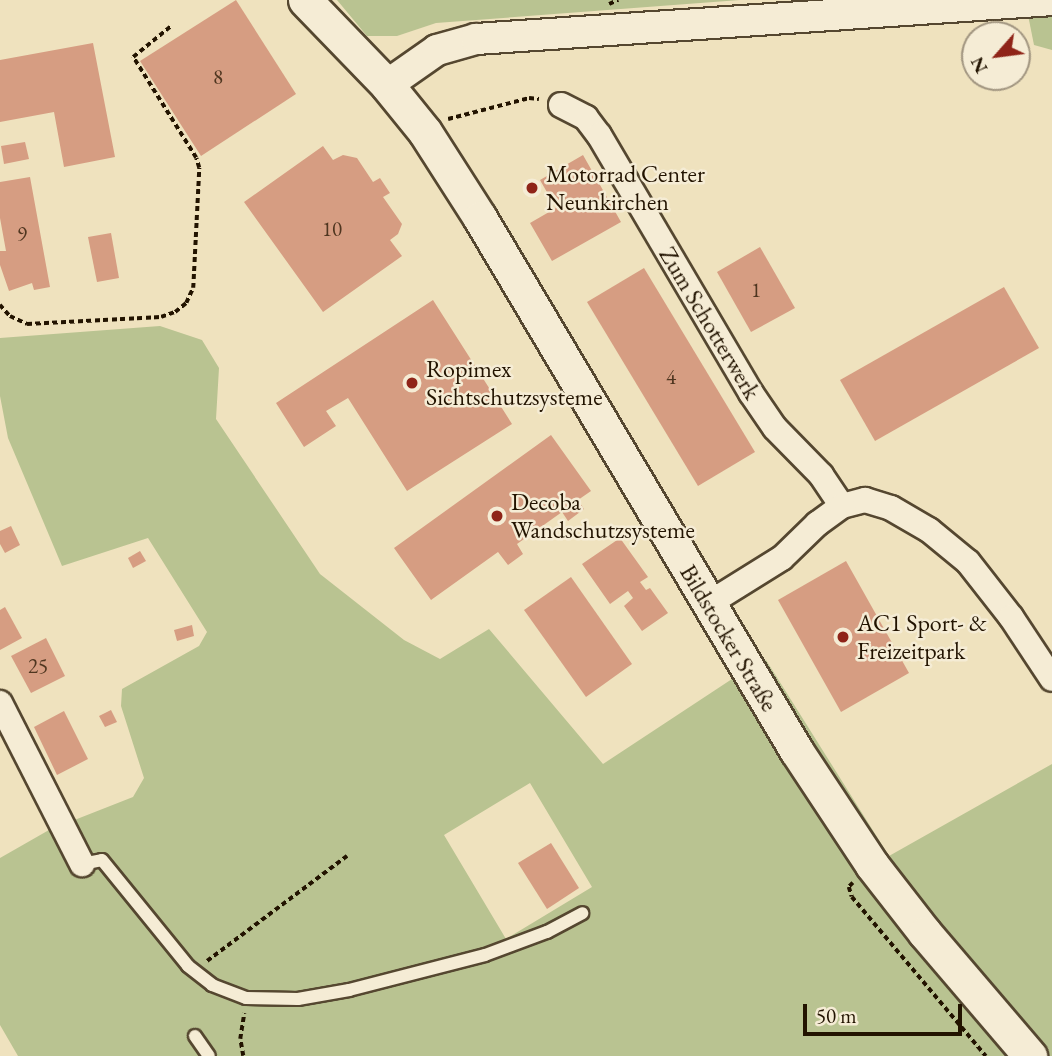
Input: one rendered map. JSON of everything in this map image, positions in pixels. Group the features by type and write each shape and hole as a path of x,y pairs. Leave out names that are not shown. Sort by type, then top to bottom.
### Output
{"main road":[{"name":"Bildstocker Straße","path":"305,0 387,85 425,132 480,218 796,750 872,865 925,933 1030,1056"}],"street":[{"path":"387,85 437,50 476,39 1052,0"},
{"name":"Zum Schotterwerk","path":"561,105 586,117 599,135 751,393 775,428 821,475 842,506"},
{"path":"708,604 782,558 817,524 842,506 865,500 891,509 929,530 968,562 1011,617 1052,679"},
{"path":"0,703 82,864"}],"lane":[{"path":"82,864 102,860 188,966 212,985 246,998 298,999 349,990 485,955 547,932 582,913"},
{"path":"194,1035 209,1056"}],"path":[{"path":"0,305 10,316 27,324 161,317 175,312 186,303 193,288 198,168 195,158 133,57 171,26"},
{"path":"425,132 443,121 528,98 561,105"},
{"path":"188,966 209,960 224,950 347,856"},
{"path":"872,865 849,887 852,897 986,1056"},
{"path":"243,1056 240,1039 246,998"}],"green space":[{"path":"337,0 740,0 436,23 397,36 367,36"},
{"path":"1025,0 1052,0 1052,50 1034,45"},
{"path":"160,326 202,340 219,368 216,419 320,574 404,640 440,659 489,629 603,764 732,679 766,660 889,856 1052,764 1052,1056 18,1056 0,1025 0,858 49,830 133,797 144,778 121,706 122,689 199,646 207,632 148,538 62,566 8,438 0,396 0,338","holes":["530,783 592,887 506,939 444,835"]}],"building":[{"path":"236,0 296,94 201,156 140,61"},
{"path":"93,43 115,157 64,167 54,112 0,122 0,60"},
{"path":"25,142 29,159 4,164 1,146"},
{"path":"323,146 333,160 343,155 357,158 373,182 380,178 390,193 383,197 402,224 398,234 390,240 402,256 323,312 244,202"},
{"path":"583,155 621,222 552,261 530,223 556,208 540,180"},
{"path":"30,177 50,287 34,290 32,283 9,291 0,265 0,251 6,251 0,218 0,182"},
{"path":"111,233 119,278 97,282 88,237"},
{"path":"760,247 795,308 751,332 717,272"},
{"path":"644,268 755,452 698,486 587,302"},
{"path":"1004,287 1039,348 875,441 840,380"},
{"name":"Ropimex Sichtschutzsysteme","path":"433,300 512,424 407,491 348,398 326,411 336,426 304,447 276,403"},
{"name":"Decoba Wandschutzsysteme","path":"551,435 591,491 578,500 584,509 568,521 562,512 517,544 523,554 508,565 498,552 431,600 394,548"},
{"path":"11,526 20,545 5,553 0,544 0,531"},
{"path":"620,538 648,577 640,582 646,590 650,588 668,613 642,631 624,606 633,598 628,591 610,604 582,564"},
{"path":"140,551 146,561 133,568 128,558"},
{"name":"AC1 Sport- & Freizeitpark","path":"846,561 909,673 841,712 778,600"},
{"path":"571,577 632,664 586,697 524,610"},
{"path":"5,607 22,638 0,650 0,610"},
{"path":"192,625 194,636 177,641 174,630"},
{"path":"46,638 65,676 31,693 11,656"},
{"path":"111,710 117,722 105,727 99,716"},
{"path":"64,711 88,759 57,775 34,727"},
{"path":"551,843 579,888 547,909 518,863"}],"place":[{"name":"Motorrad Center Neunkirchen","path":"532,188"},
{"name":"Ropimex Sichtschutzsysteme","path":"412,383"},
{"name":"Decoba Wandschutzsysteme","path":"497,516"},
{"name":"AC1 Sport- & Freizeitpark","path":"843,637"}]}
